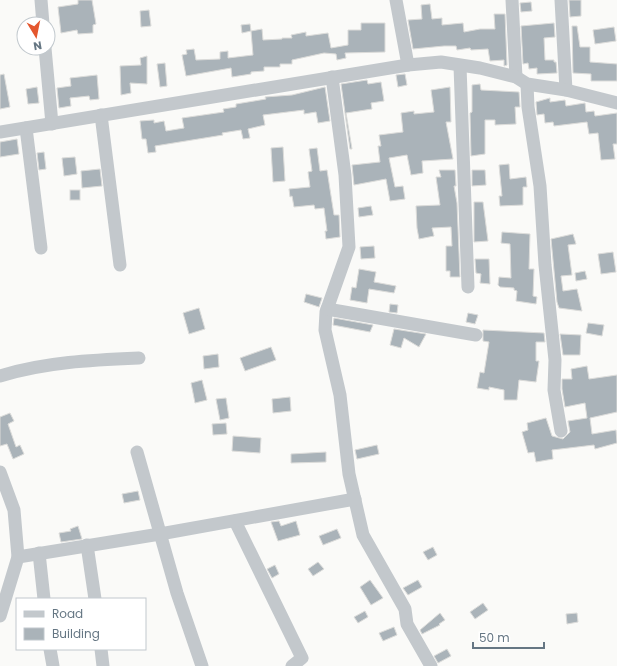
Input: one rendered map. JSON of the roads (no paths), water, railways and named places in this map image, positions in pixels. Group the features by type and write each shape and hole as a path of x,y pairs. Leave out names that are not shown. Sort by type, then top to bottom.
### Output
{"street":[{"path":"41,0 42,16"},
{"path":"396,0 408,65"},
{"path":"512,0 516,77"},
{"path":"561,0 566,90"},
{"path":"46,56 52,124"},
{"path":"0,132 332,77 408,65 442,62 480,68 516,77 528,84 566,90 617,103"},
{"path":"460,66 468,287"},
{"path":"332,77 345,175 349,247 327,309 325,330 340,395 349,474 363,535 405,609 407,624 431,666"},
{"path":"528,84 528,107 540,186 545,265 555,353 554,390 561,431"},
{"path":"102,115 120,265"},
{"path":"26,128 41,248"},
{"path":"327,309 476,335"},
{"path":"0,376 19,370 52,364 139,358"},
{"path":"137,452 160,534 202,666"},
{"path":"0,472 14,510 18,557 0,616"},
{"path":"18,557 160,534 355,499"},
{"path":"235,520 302,658 292,666"},
{"path":"87,545 95,598"},
{"path":"39,553 44,598"},
{"path":"50,650 53,666"},
{"path":"101,650 102,666"}]}
